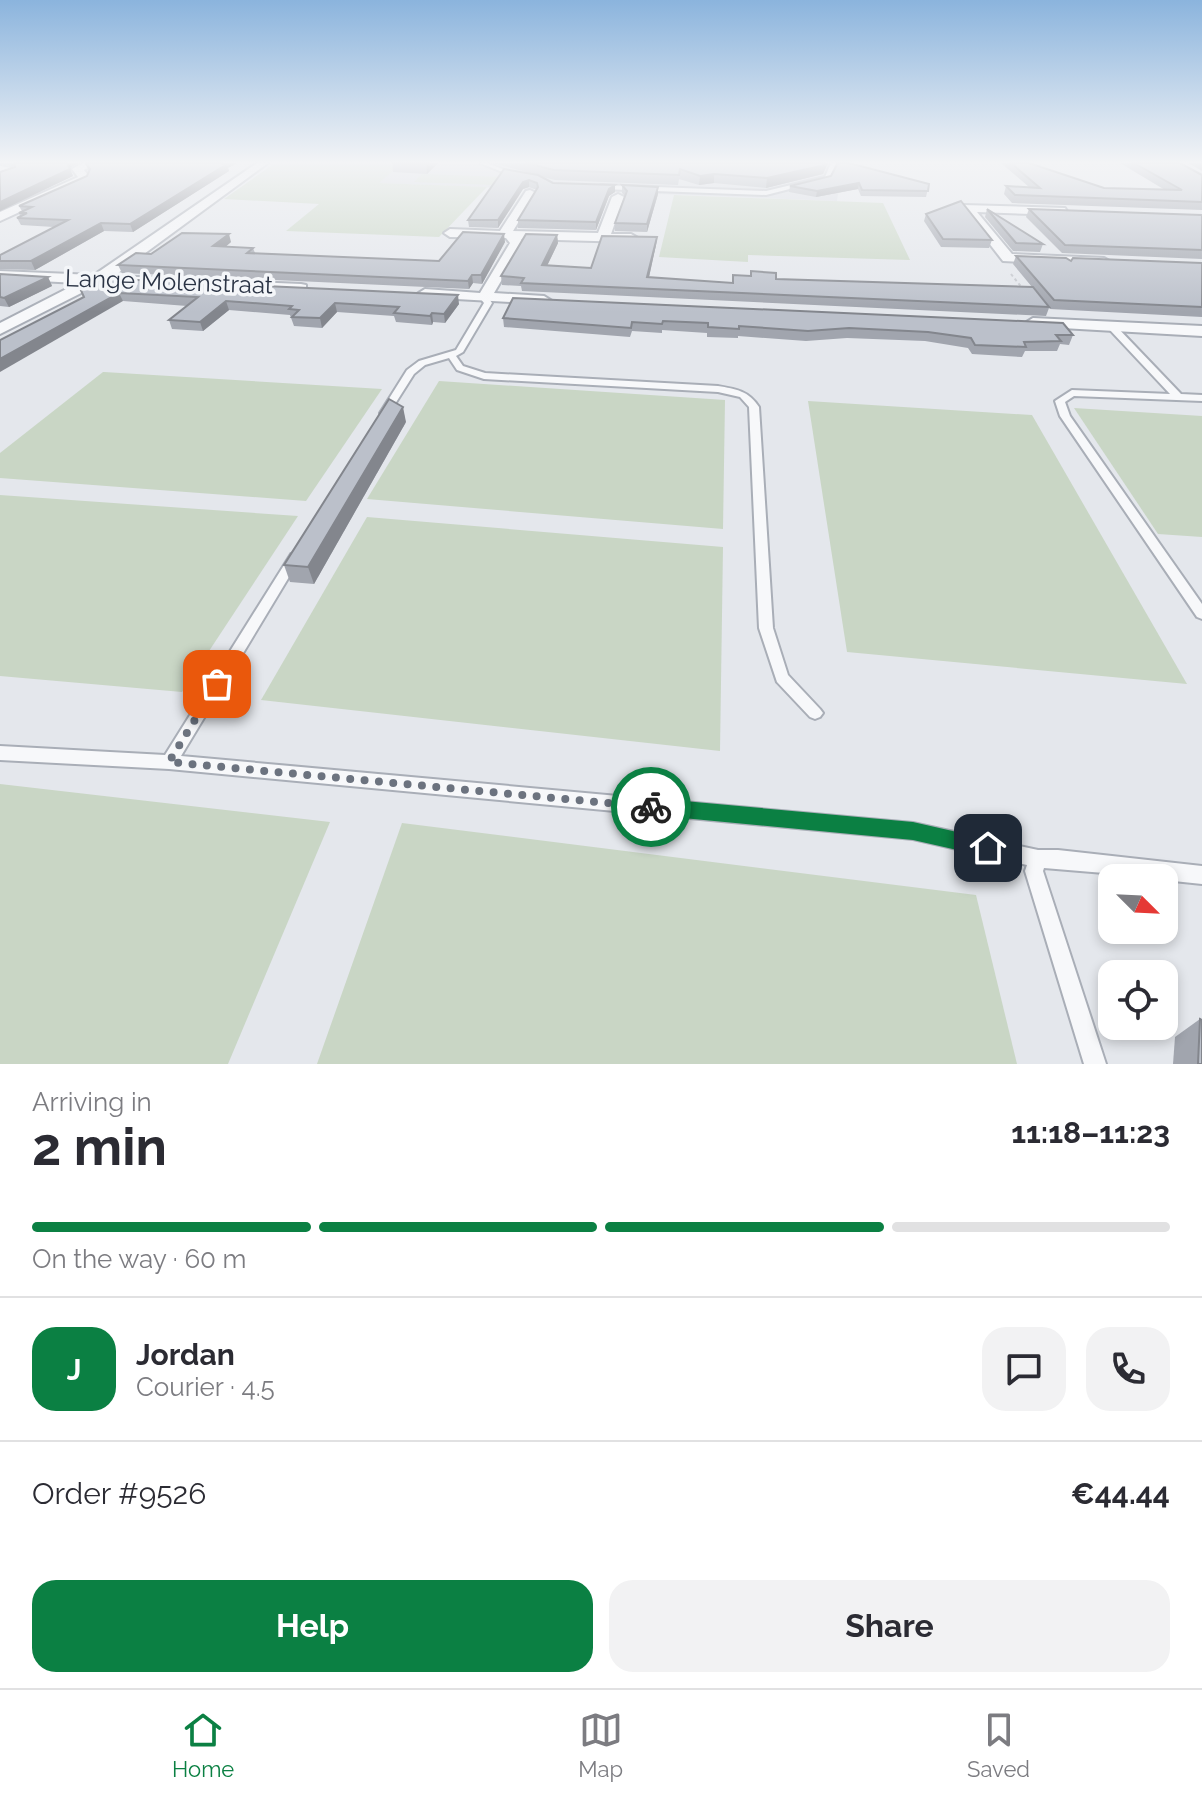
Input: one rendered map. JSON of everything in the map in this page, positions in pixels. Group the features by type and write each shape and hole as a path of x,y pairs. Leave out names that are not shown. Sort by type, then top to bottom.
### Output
{"street":[{"path":"0,329 99,278 192,213"},
{"path":"484,298 517,242 506,231 518,213"},
{"path":"603,237 612,213"},
{"path":"972,213 1008,258 1113,262"},
{"path":"450,233 641,239"},
{"name":"Lange Molenstraat","path":"0,275 315,289"},
{"path":"408,294 560,301"},
{"path":"1019,323 1202,331"}],"lane":[{"path":"377,426 410,372 435,358 459,352 488,303 484,298"},
{"path":"1112,327 1178,397"},
{"path":"452,356 460,368 484,376 718,389 744,395 750,400 754,407 766,628 782,678 815,713"},
{"path":"1202,398 1072,393 1060,401 1065,416 1202,614"},
{"path":"169,762 302,547"},
{"path":"0,753 169,762 913,831 1038,859 1202,875"},
{"path":"1038,859 1034,871 1095,1064"}],"path":[{"path":"1008,258 1002,262 1028,295"}],"green space":[{"path":"308,213 462,213 439,237 286,231"},
{"path":"670,213 888,213 910,260 748,255 748,262 659,257"},
{"path":"103,372 382,389 306,501 0,478 0,453"},
{"path":"439,381 725,400 723,529 367,499"},
{"path":"808,401 1032,415 1187,684 847,652"},
{"path":"1074,408 1202,416 1202,537 1158,534"},
{"path":"0,495 298,516 182,692 0,676"},
{"path":"367,517 723,547 720,751 261,700"},
{"path":"0,784 330,822 228,1064 0,1064"},
{"path":"402,823 976,895 1017,1064 317,1064"}],"building":[{"path":"19,213 148,213 130,224 101,223 31,261 0,261 0,255 68,220 17,218 27,213"},
{"path":"473,213 503,213 498,220 468,220"},
{"path":"522,213 600,213 596,222 518,220"},
{"path":"619,213 650,213 647,224 615,223"},
{"path":"970,213 992,240 943,239 926,214"},
{"path":"990,213 1043,244 1016,243"},
{"path":"1033,213 1202,215 1202,250 1065,245"},
{"path":"463,232 504,234 481,275 472,275 468,281 118,265 136,253 151,254 182,233 229,234 213,246 253,248 247,253 439,261"},
{"path":"526,234 557,235 542,265 591,268 602,236 657,237 647,277 733,283 733,275 751,276 751,271 776,273 776,279 1033,287 1049,307 521,283 524,278 501,276"},
{"path":"1016,256 1066,258 1071,261 1073,258 1202,263 1202,307 1054,300"},
{"path":"0,274 48,277 4,298 0,297"},
{"path":"95,278 458,295 444,314 432,313 430,316 394,313 399,307 335,303 320,318 292,317 299,310 289,309 292,306 226,301 200,322 169,320 198,297 119,293 0,359 0,340 84,297 79,286"},
{"path":"513,298 1063,323 1073,335 1056,335 1061,341 1024,342 1026,347 975,345 971,338 928,332 849,328 808,331 739,326 739,329 708,327 708,323 663,321 662,324 632,322 631,328 503,318"},
{"path":"389,399 403,407 308,567 284,565"},
{"path":"1200,1019 1202,1064 1198,1064"}],"way so far":[{"path":"217,684 169,762 651,807"}],"route":[{"path":"651,807 913,831 988,848"}]}
